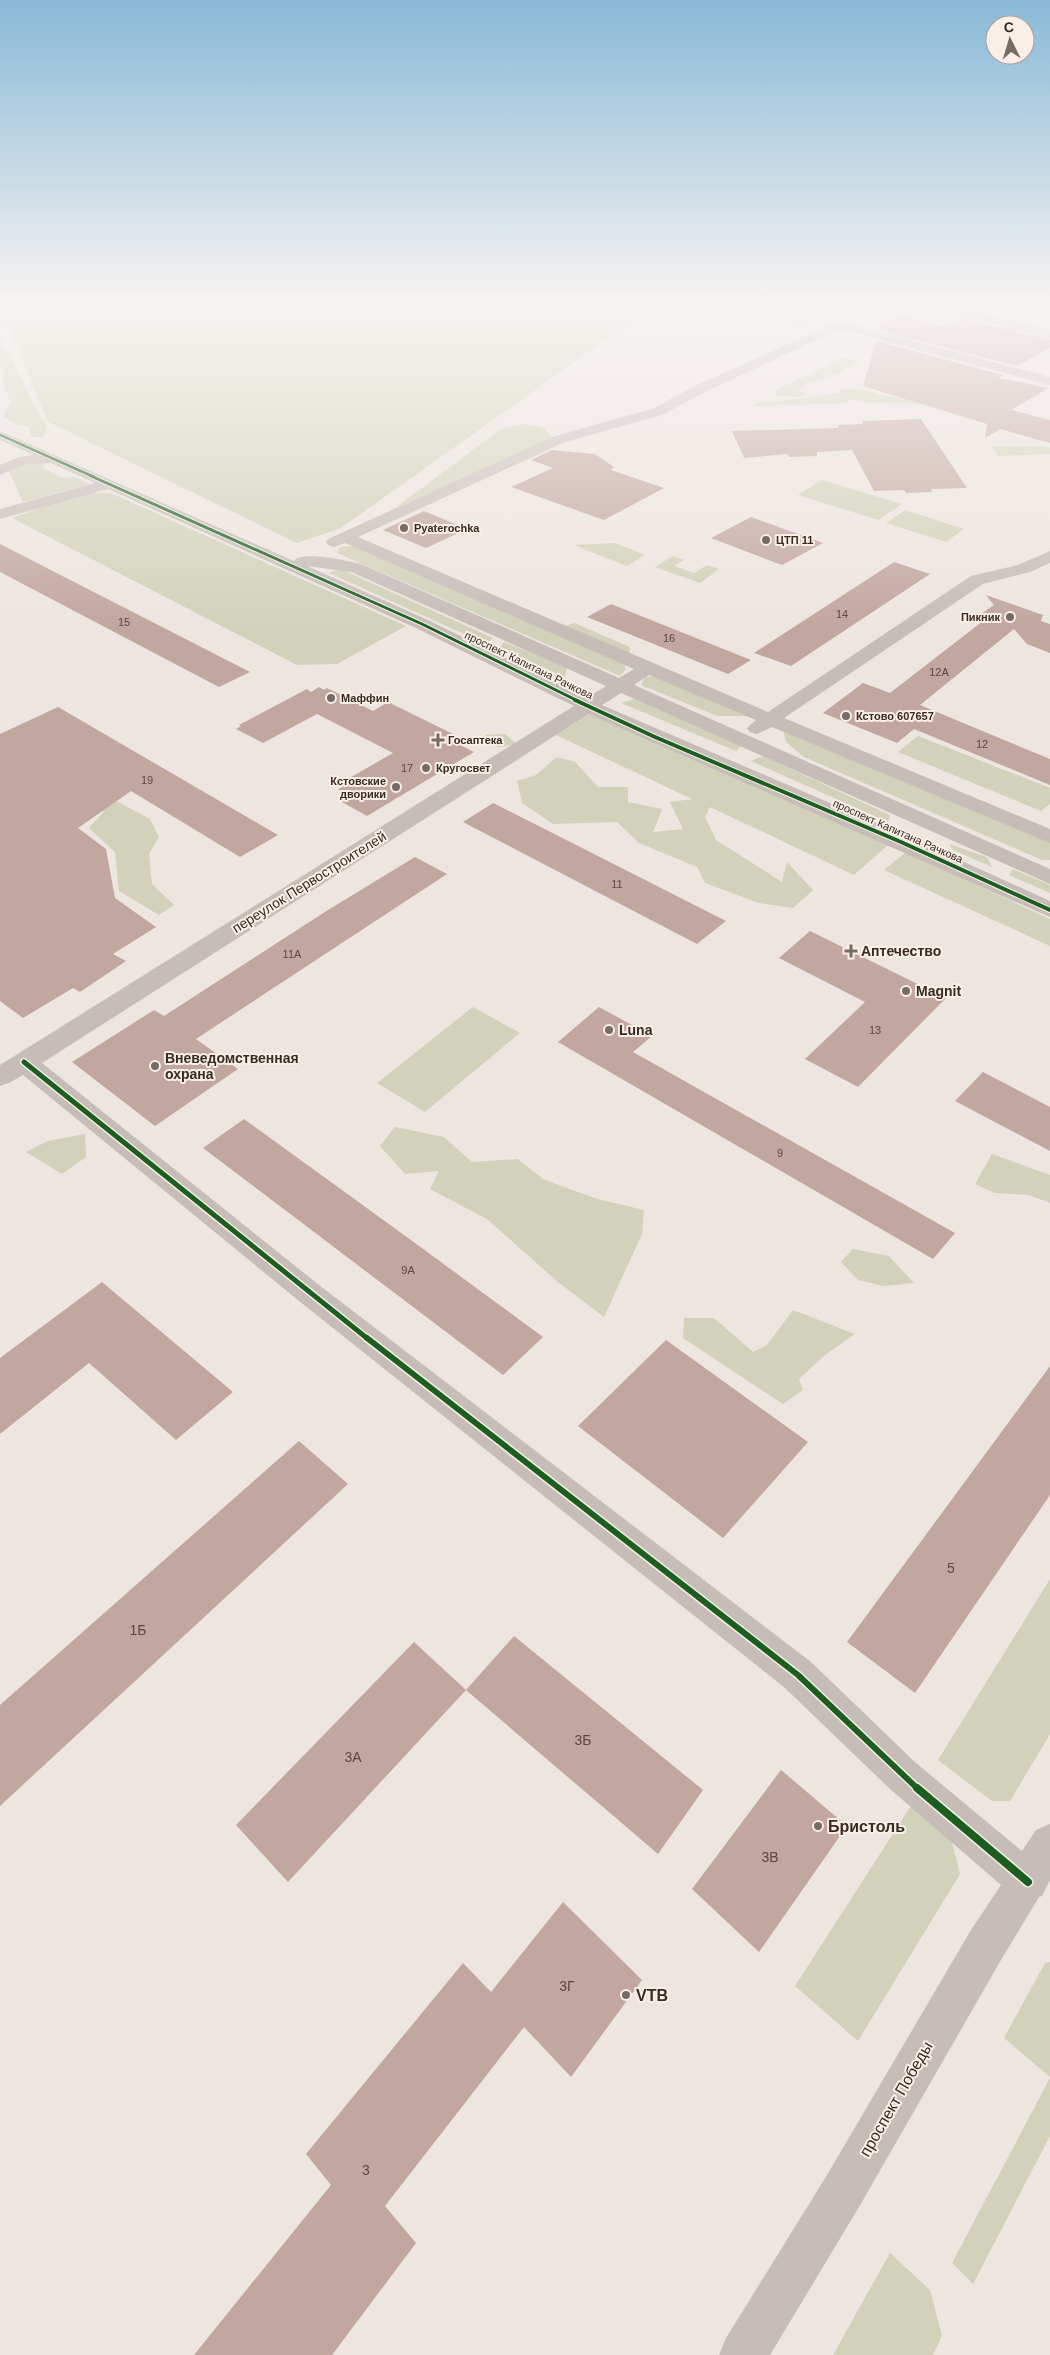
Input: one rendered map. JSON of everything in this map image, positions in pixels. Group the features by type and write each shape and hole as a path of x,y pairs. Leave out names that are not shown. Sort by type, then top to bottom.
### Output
{"street":[{"path":"283,561 307,555 560,439 663,409"},
{"name":"проспект Капитана Рачкова","path":"0,435 422,624 586,705 892,838 1050,910"},
{"path":"1,475 25,460 53,459"},
{"path":"8,507 108,484"},
{"path":"337,541 334,555 355,568 1050,877"},
{"path":"337,541 648,668 1050,837"},
{"path":"741,738 977,580 1002,572 1029,569 1050,556"},
{"path":"283,561 321,562 355,568"},
{"name":"переулок Первостроителей","path":"12,1070 586,705 648,668"},
{"path":"12,1070 309,1294 798,1675 902,1776 1028,1882"},
{"name":"проспект Победы","path":"743,2355 843,2191 986,1945 1028,1882 1050,1844"}],"green space":[{"path":"7,409 36,409 47,426 43,437 32,437 28,426 15,424 3,416"},
{"path":"43,409 508,409 341,528 297,543 48,422"},
{"path":"526,424 544,428 553,439 395,508 502,428"},
{"path":"991,446 1042,446 1050,448 1050,454 998,456"},
{"path":"38,460 45,463 43,468 63,478 74,477 90,484 23,502 7,467"},
{"path":"822,480 902,504 878,520 798,495"},
{"path":"111,493 406,626 337,664 297,665 12,518 76,495"},
{"path":"905,510 964,529 946,542 886,523"},
{"path":"615,543 645,555 627,566 574,545"},
{"path":"340,547 360,548 621,660 626,669 620,676 337,553"},
{"path":"673,556 684,560 674,566 694,573 707,565 719,569 700,583 655,567"},
{"path":"341,569 493,638 486,644 329,573"},
{"path":"574,623 630,647 630,655 566,626"},
{"path":"504,642 567,667 565,677 499,649"},
{"path":"659,676 753,716 717,716 641,685 645,677"},
{"path":"634,699 741,746 736,751 621,703"},
{"path":"593,712 888,845 854,875 710,807 705,817 716,840 782,882 787,862 813,890 793,908 759,903 705,883 697,867 639,843 617,822 553,824 522,803 517,781 536,775 557,757 575,762 598,787 628,787 628,802 662,809 653,832 683,829 670,802 692,799 556,735"},
{"path":"783,729 1050,842 1050,860 1042,860 804,757 786,742"},
{"path":"505,734 517,744 500,747 483,745 486,735"},
{"path":"918,736 1050,788 1050,804 1041,811 898,752"},
{"path":"763,756 890,815 888,822 751,761"},
{"path":"44,762 150,819 159,837 149,854 152,884 174,905 159,915 119,891 115,852 89,828 104,811 65,790"},
{"path":"949,844 987,857 992,867 953,850"},
{"path":"906,852 1050,919 1050,946 884,870"},
{"path":"1013,869 1050,885 1050,893 1009,875"},
{"path":"473,1007 520,1033 425,1112 377,1083"},
{"path":"395,1127 444,1137 472,1162 518,1159 543,1179 597,1199 644,1210 642,1234 604,1317 558,1282 487,1219 430,1189 439,1171 405,1174 380,1146"},
{"path":"85,1134 86,1157 62,1174 26,1152 48,1141"},
{"path":"992,1154 1050,1175 1050,1203 1029,1195 995,1193 975,1184"},
{"path":"853,1249 889,1256 914,1283 883,1286 858,1280 841,1262"},
{"path":"793,1310 855,1334 825,1355 799,1379 803,1390 783,1404 683,1338 684,1318 714,1318 753,1352 767,1345"},
{"path":"1050,1579 1050,1734 1010,1801 992,1801 938,1760"},
{"path":"918,1795 951,1838 960,1874 858,2041 795,1986"},
{"path":"1050,1962 1050,2077 1004,2038 1045,1963"},
{"path":"1050,2078 1050,2136 973,2284 952,2263"},
{"path":"890,2253 930,2290 942,2336 933,2355 833,2355"}],"building":[{"path":"938,409 1013,409 1011,410 1050,420 1050,443 1000,429 985,438 987,424"},
{"path":"921,419 967,488 931,489 932,492 906,493 904,490 874,491 852,450 817,452 817,456 790,457 787,454 744,458 732,431 839,428 838,425 863,424 862,421"},
{"path":"552,450 595,454 614,467 611,470 664,488 604,520 511,487 553,468 531,460"},
{"path":"424,511 467,529 426,548 383,530"},
{"name":"ЦТП 11","path":"751,517 823,543 782,565 711,538"},
{"path":"0,544 250,672 219,687 0,572"},
{"path":"894,562 930,574 791,666 754,653"},
{"path":"986,595 1043,615 1041,621 1050,624 1050,653 1027,644 1014,629 920,705 1050,759 1050,785 914,729 897,743 823,713 863,683 890,693 983,621 975,618 994,605"},
{"path":"611,604 751,660 728,674 587,617"},
{"path":"319,687 324,690 327,688 373,711 388,702 459,737 452,741 474,752 367,816 342,802 351,796 338,789 343,787 339,784 393,753 317,714 263,743 236,729 241,726 239,725 307,689 311,692"},
{"path":"58,707 278,835 240,857 131,791 78,828 106,849 115,898 156,927 113,954 126,961 80,992 73,988 23,1018 0,1001 0,734"},
{"path":"493,803 726,921 697,944 463,822"},
{"path":"415,857 447,874 196,1039 238,1069 155,1126 72,1062 154,1010 164,1016 328,910"},
{"path":"810,931 946,998 858,1087 805,1059 865,1002 779,958"},
{"path":"599,1007 652,1036 633,1052 955,1233 933,1259 558,1042"},
{"path":"983,1072 1050,1107 1050,1151 955,1101"},
{"path":"244,1119 543,1337 503,1375 203,1148"},
{"path":"102,1282 233,1392 176,1440 89,1363 0,1434 0,1358"},
{"path":"666,1340 808,1442 723,1538 578,1426"},
{"path":"1050,1366 1050,1495 915,1693 847,1642"},
{"path":"299,1441 348,1484 0,1806 0,1705"},
{"path":"514,1636 703,1790 658,1854 466,1690"},
{"path":"414,1642 466,1690 288,1882 236,1825"},
{"path":"781,1770 847,1826 759,1952 692,1889"},
{"path":"563,1902 642,1980 571,2077 524,2027 385,2206 416,2243 332,2355 194,2355 331,2185 306,2154 463,1963 491,1992"}],"cycle path":[{"path":"0,435 422,624 655,737 901,842 1050,910"},
{"path":"24,1062 309,1293 798,1675 903,1776 1028,1882"}],"place":[{"name":"Pyaterochka","path":"404,528"},
{"name":"ЦТП 11","path":"766,540"},
{"name":"Пикник","path":"1010,617"},
{"name":"Маффин","path":"331,698"},
{"name":"Кстово 607657","path":"846,716"},
{"name":"Госаптека","path":"438,740"},
{"name":"Кругосвет","path":"426,768"},
{"name":"Кстовские дворики","path":"396,787"},
{"name":"Аптечество","path":"851,951"},
{"name":"Magnit","path":"906,991"},
{"name":"Luna","path":"609,1030"},
{"name":"Вневедомственная охрана","path":"155,1066"},
{"name":"Бристоль","path":"818,1826"},
{"name":"VTB","path":"626,1995"}]}
